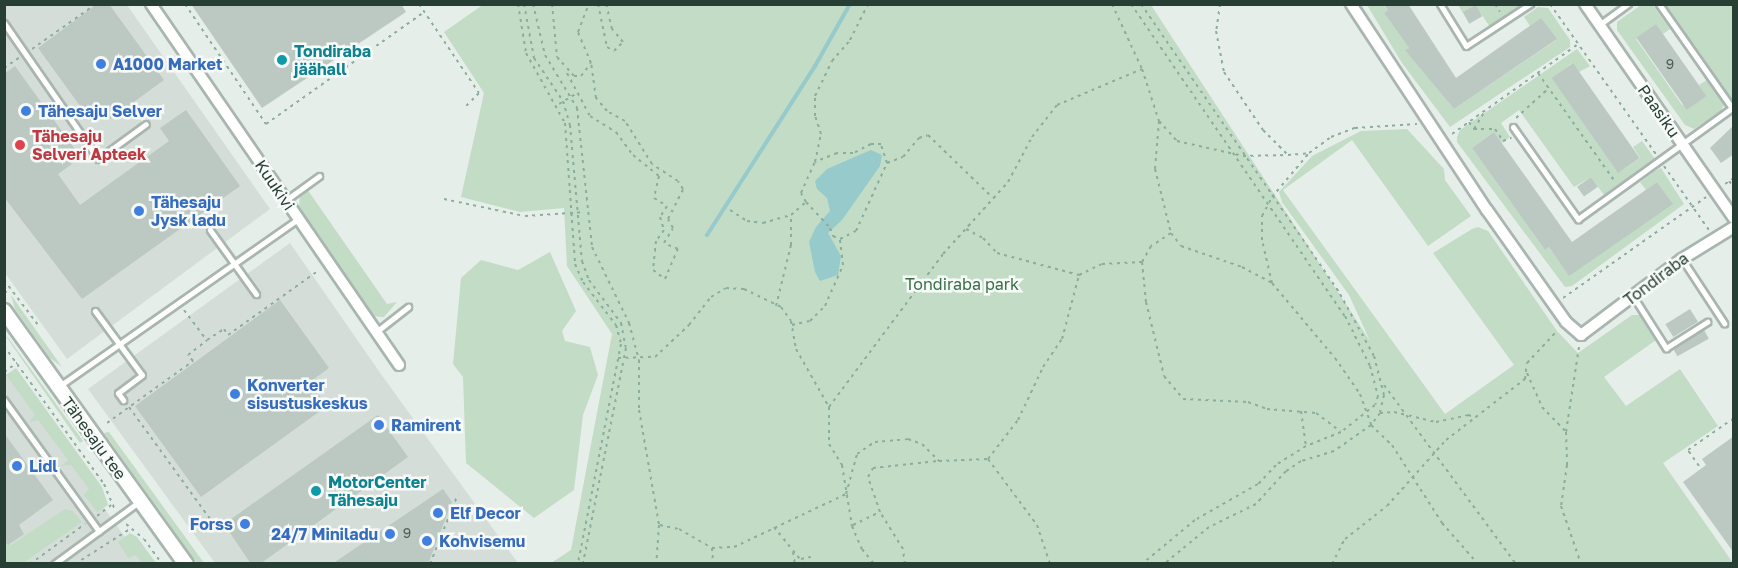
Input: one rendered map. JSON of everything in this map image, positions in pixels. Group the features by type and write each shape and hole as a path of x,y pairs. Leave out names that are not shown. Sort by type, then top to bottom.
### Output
{"street":[{"name":"Kuukivi","path":"151,4 399,365"},
{"path":"1351,4 1428,122 1554,305 1566,322 1581,335"},
{"name":"Paasiku","path":"1585,4 1734,218"},
{"name":"Tondiraba","path":"1581,335 1682,259 1734,227"},
{"name":"Tähesaju tee","path":"5,314 186,564"}],"lane":[{"path":"1440,4 1466,46 1530,4"},
{"path":"1599,25 1628,4"},
{"path":"1513,126 1578,219 1662,162 1732,108 1659,4"},
{"path":"4,23 98,159 146,124"},
{"path":"285,201 319,176"},
{"path":"58,387 298,219"},
{"path":"210,230 256,294"},
{"path":"1682,259 1724,323"},
{"path":"1633,296 1666,348 1707,322"},
{"path":"376,332 408,307"},
{"path":"95,311 142,375 118,393 123,400"},
{"path":"4,400 99,531"},
{"path":"54,564 140,501"}],"path":[{"path":"4,68 96,4"},
{"path":"185,4 266,124 424,12"},
{"path":"419,4 479,93 464,108"},
{"path":"518,4 526,53 558,104 565,123 575,264 582,282 616,325 621,344 578,564"},
{"path":"524,4 534,58 563,102 570,125 585,272 621,323 626,359 584,564"},
{"path":"533,4 545,55 572,96 577,108 585,212 592,248 629,323 639,360 639,410 659,525 656,564"},
{"path":"552,4 557,57 590,116 616,132 633,155 659,176 654,198 667,206 660,217 664,230 657,241 653,270 665,279 678,249 664,243 673,228 668,219 683,189 678,181 652,164 625,121 607,111 596,98 591,63 578,32 589,6 598,5 607,47 614,51 623,42 612,28 606,4"},
{"path":"815,162 837,153 853,153 871,144 881,144 887,163 866,216 856,231 840,239 833,236 830,228 806,202 801,193 815,162 821,134 815,116 815,96 832,61 850,40 868,4"},
{"path":"1112,4 1142,69 1159,122 1155,169 1172,233 1181,246 1242,267 1272,283 1335,358 1360,394 1371,425 1392,445 1442,523 1478,564"},
{"path":"1131,4 1231,153 1269,204 1359,342 1378,396 1375,405 1366,409 1341,432 1306,446 1276,465 1238,497 1195,520 1142,564"},
{"path":"1141,4 1243,156 1340,294 1374,356 1383,383 1516,564"},
{"path":"1220,4 1216,31 1224,72 1263,130 1288,154"},
{"path":"1550,4 1576,45 1715,237"},
{"path":"1442,142 1576,45"},
{"path":"567,73 581,76 591,63"},
{"path":"829,407 856,366 992,197 1008,182 1032,136 1057,105 1142,69"},
{"path":"1538,73 1620,190"},
{"path":"558,104 577,93"},
{"path":"1474,129 1486,110"},
{"path":"1159,122 1177,141 1243,156 1309,153"},
{"path":"1272,283 1263,240 1262,216 1272,197 1309,153 1331,137 1355,128 1428,122"},
{"path":"887,163 903,157 920,138 928,135 992,197"},
{"path":"1729,181 1734,188"},
{"path":"1554,305 1714,191"},
{"path":"444,199 525,216 585,212"},
{"path":"730,210 747,221 763,223 790,215 806,202"},
{"path":"776,306 791,245 790,215"},
{"path":"966,229 983,238 997,253 1079,275 1102,264 1142,262"},
{"path":"1172,233 1151,246 1142,262 1146,302 1164,376 1183,399 1248,402 1267,409 1316,413 1341,432"},
{"path":"792,325 810,321 825,306 843,266 840,239"},
{"path":"107,423 193,361 188,355 207,340 224,328 228,334 321,268"},
{"path":"988,459 1018,420 1043,367 1062,339 1079,275"},
{"path":"4,280 38,326"},
{"path":"618,358 639,360 655,357 689,326 711,297 726,288 744,289 776,306 792,325 796,349 829,407 829,444 842,465 852,526 862,549 874,564"},
{"path":"4,293 11,289"},
{"path":"184,310 207,340"},
{"path":"1332,564 1345,540 1387,506 1413,476 1437,454 1446,440 1525,379 1527,363 1566,322"},
{"path":"1581,335 1566,432 1568,465 1561,506 1581,564"},
{"path":"4,346 104,484 111,505 119,517 144,539 162,564"},
{"path":"4,372 17,363"},
{"path":"1526,371 1542,407 1566,432"},
{"path":"1164,564 1209,527 1256,504 1286,471 1301,461 1334,451 1371,425 1380,413 1383,383"},
{"path":"129,407 213,523"},
{"path":"1301,411 1306,446"},
{"path":"1380,413 1436,422 1468,415 1476,417"},
{"path":"1699,466 1688,450 1734,418"},
{"path":"846,494 857,454 875,442 908,439 922,444 939,461"},
{"path":"905,564 903,549 880,512 869,486 868,477 873,468 939,461 988,459"},
{"path":"988,459 1037,525 1050,564"},
{"path":"430,564 458,494"},
{"path":"659,525 680,528 712,548 734,547 846,494"},
{"path":"30,564 111,505"},
{"path":"852,526 880,512"},
{"path":"774,527 804,564"},
{"path":"75,564 130,529"},
{"path":"712,548 713,564"},
{"path":"792,549 795,564"},
{"path":"801,560 811,556"}],"shaded area":[{"path":"4,5 127,5 270,209 67,359 5,273"},
{"path":"290,243 383,377 518,563 215,563 88,389"},
{"path":"4,370 104,508 144,563 5,563"}],"green space":[{"name":"Tondiraba park","path":"484,4 1151,5 1370,341 1349,295 1282,202 1279,192 1312,156 1361,131 1407,129 1444,169 1445,180 1471,216 1428,246 1352,140 1283,190 1445,414 1514,365 1433,253 1472,229 1478,227 1488,231 1557,331 1578,353 1632,315 1640,315 1656,340 1604,377 1626,406 1680,369 1718,426 1663,463 1733,563 551,563 571,550 612,334 567,266 564,208 520,212 461,197 484,93 444,32"},
{"path":"1367,5 1383,5 1388,10 1384,13 1409,48 1406,50 1454,109 1556,40 1541,18 1530,26 1524,17 1538,7 1548,8 1570,40 1570,47 1450,127 1402,63"},
{"path":"1458,5 1521,5 1490,27 1476,6 1463,13"},
{"path":"1641,5 1653,5 1670,29 1663,34 1656,24 1636,39 1682,105 1706,96 1699,85 1707,80 1724,105 1721,111 1694,129 1685,125 1617,30 1617,22"},
{"path":"1666,5 1733,5 1733,102"},
{"path":"1577,49 1590,66 1579,72 1572,63 1553,78 1620,172 1640,158 1633,147 1642,141 1655,159 1604,195 1591,177 1574,187 1519,110 1501,123 1510,137 1502,143 1494,132 1472,148 1545,250 1549,247 1569,275 1672,203 1657,182 1646,190 1640,182 1655,171 1661,168 1684,204 1572,286 1565,287 1457,142 1457,137 1460,130"},
{"path":"307,189 387,304 397,302 384,317 372,316 299,209 300,194"},
{"path":"550,252 576,311 562,331 565,341 590,347 598,375 583,415 574,490 534,518 466,463 463,377 453,364 461,278 481,260 518,270"},
{"path":"11,295 62,367 50,358 15,309"},
{"path":"5,335 9,339 83,441 80,443"},
{"path":"16,368 102,487 108,505 97,512 84,495 89,489 71,465 61,466 68,460 38,420 29,422 35,415 6,375"},
{"path":"109,432 204,563 197,563 104,433"},
{"path":"65,509 73,511 82,522 23,563 5,563 4,540 11,545"},
{"path":"130,533 137,537 156,563 142,563 136,555 128,558 118,542"}],"water":[{"path":"871,150 882,155 880,166 842,220 828,233 841,256 838,275 820,281 815,272 809,242 816,227 830,211 827,198 817,189 815,181 827,169"}],"building":[{"name":"A1000 Market","path":"97,4 109,4 164,80 109,120 103,112 91,121 38,48"},
{"name":"Tondiraba jäähall","path":"191,4 401,4 406,12 262,108"},
{"path":"1383,4 1408,4 1456,78 1541,18 1557,39 1454,109 1405,50 1409,48 1384,13 1388,10"},
{"path":"1476,5 1482,16 1469,24 1463,12"},
{"path":"1656,24 1706,96 1687,110 1636,38"},
{"path":"1573,63 1640,158 1618,173 1552,78"},
{"name":"Tähesaju Jysk ladu","path":"15,66 74,148 66,155 72,164 58,174 80,205 169,141 160,128 186,110 240,186 82,299 4,197 4,74"},
{"path":"1734,125 1734,154 1721,163 1710,148"},
{"path":"1494,132 1572,242 1657,182 1673,204 1569,276 1549,247 1545,250 1472,148"},
{"path":"1591,177 1598,187 1584,197 1577,187"},
{"name":"Konverter sisustuskeskus","path":"280,300 329,368 310,382 327,406 201,497 135,406"},
{"path":"1690,309 1698,322 1673,337 1665,324"},
{"path":"1704,330 1709,339 1677,356 1673,347"},
{"name":"MotorCenter Tähesaju","path":"378,415 408,457 260,564 251,564 224,524"},
{"name":"Lidl","path":"4,433 53,500 19,525 24,534 8,545 4,540"},
{"path":"1734,436 1734,553 1683,482 1706,465 1702,459"},
{"path":"443,489 452,502 428,564 332,564"}],"waterway":[{"path":"707,235 815,66 850,4"}],"place":[{"name":"Tondiraba jäähall","path":"282,60"},
{"name":"A1000 Market","path":"101,64"},
{"name":"Tähesaju Selver","path":"26,111"},
{"name":"Tähesaju Selveri Apteek","path":"20,145"},
{"name":"Tähesaju Jysk ladu","path":"139,211"},
{"name":"Konverter sisustuskeskus","path":"235,394"},
{"name":"Ramirent","path":"379,425"},
{"name":"Lidl","path":"17,466"},
{"name":"MotorCenter Tähesaju","path":"316,491"},
{"name":"Elf Decor","path":"438,513"},
{"name":"Forss","path":"245,524"},
{"name":"24/7 Miniladu","path":"390,534"},
{"name":"Kohvisemu","path":"427,541"}]}
